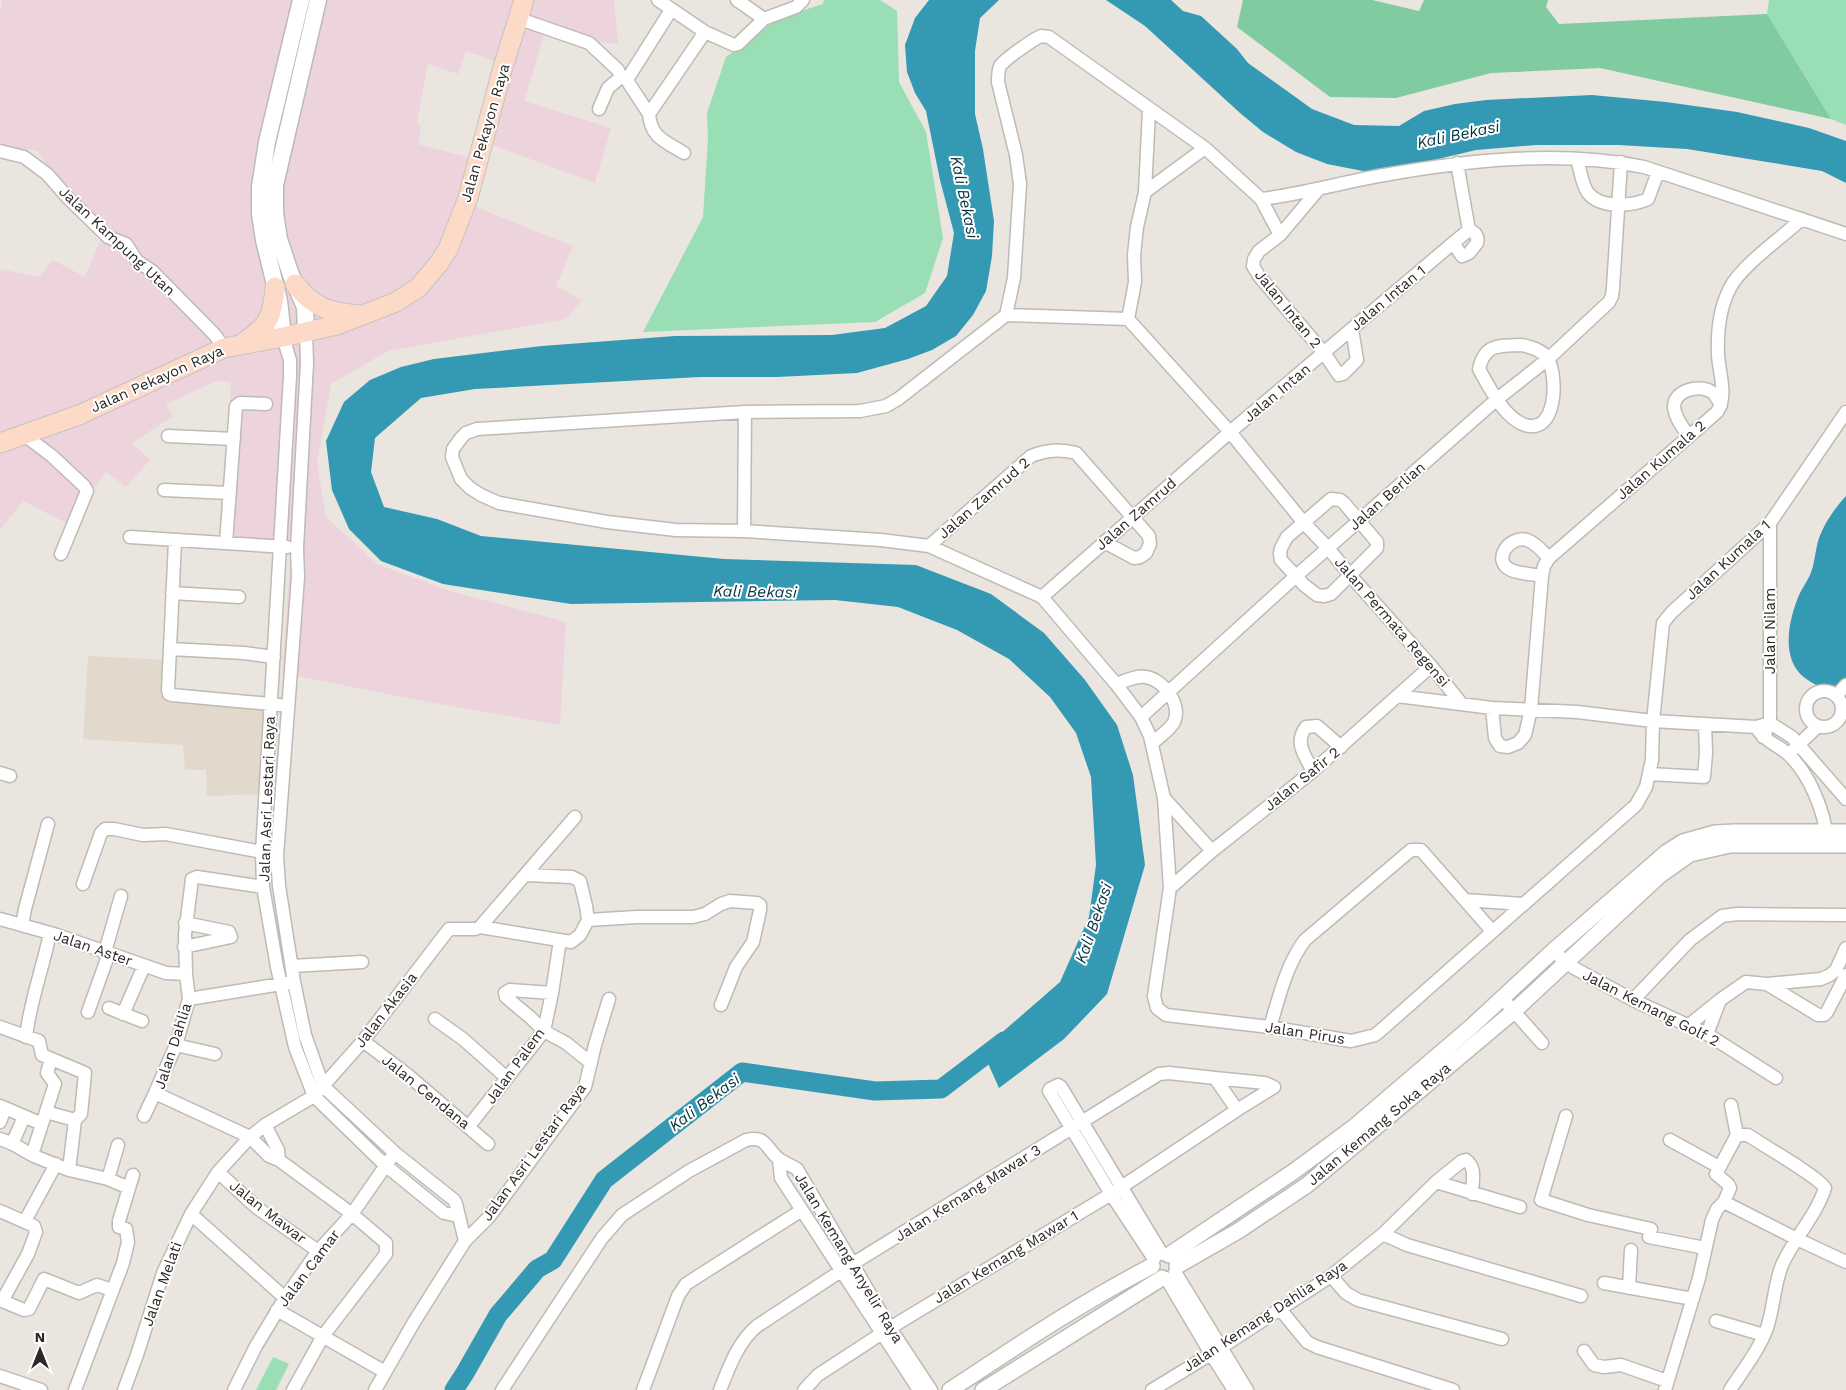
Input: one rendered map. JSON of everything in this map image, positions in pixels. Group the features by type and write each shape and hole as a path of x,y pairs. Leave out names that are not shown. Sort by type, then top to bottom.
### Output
{"main road":[{"path":"283,337 277,294 260,214 260,187 267,142 301,0"},
{"path":"306,332 306,307 279,239 274,213 275,185 318,0"},
{"name":"Jalan Pekayon Raya","path":"0,443 79,415 233,346 337,325 379,310 407,296 430,275 448,249 468,198 517,18 524,0"},
{"path":"267,142 283,146"},
{"path":"277,294 284,303 290,302 298,289"},
{"path":"298,289 312,303 323,308 335,313 361,316"},
{"path":"233,346 258,334 269,319 277,294"}],"street":[{"path":"658,0 705,32 734,45 738,44 764,18 796,7 803,0"},
{"path":"737,0 764,18"},
{"path":"671,10 628,78 628,82 649,114 650,126 654,134 684,153"},
{"path":"517,18 589,43 618,70 621,77 608,88 599,109"},
{"path":"649,114 705,32"},
{"path":"1006,315 1014,278 1020,184 1016,155 998,82 1000,66 1038,37 1046,36 1205,148 1261,200 1280,235 1318,190"},
{"path":"1042,596 929,546 880,540 744,530 676,530 606,522 499,503 470,488 461,478 452,457 453,449 466,433 477,429 745,412 860,411 886,406 898,399 1006,315 1128,319 1135,282 1134,255 1137,227 1145,192 1149,110"},
{"path":"1145,192 1205,148"},
{"name":"Jalan Kampung Utan","path":"0,151 24,157 48,174 69,199 108,236 126,244 137,261 152,271 215,335 233,346"},
{"path":"1261,200 1318,190 1382,175 1457,163 1577,158 1621,162 1658,172 1846,234"},
{"path":"1577,158 1587,191 1593,198 1619,206 1648,199 1658,172"},
{"path":"1619,206 1621,162"},
{"path":"1453,243 1462,256 1469,253 1478,240 1476,234 1469,230 1457,163"},
{"name":"Jalan Berlian","path":"1141,717 1295,576 1496,400 1548,359 1609,302 1612,296 1619,206"},
{"path":"1721,405 1723,391 1718,354 1719,319 1726,297 1738,275 1802,219"},
{"name":"Jalan Intan 1","path":"1324,353 1469,230"},
{"name":"Jalan Intan 2","path":"1280,235 1259,251 1252,266 1258,276 1324,353 1338,374 1343,374 1357,359 1352,329"},
{"name":"Jalan Permata Regensi","path":"1128,319 1230,432 1304,523 1432,666 1461,703"},
{"name":"Jalan Asri Lestari Raya","path":"306,332 307,363 297,548 298,577 277,857 279,886 294,982 319,1091 454,1200 464,1230 465,1241"},
{"name":"Jalan Asri Lestari Raya","path":"283,337 290,360 290,376 262,852 263,887 270,932 295,1046 319,1091 385,1165 444,1213 458,1216"},
{"path":"1522,345 1535,348 1548,359 1552,376 1553,397 1552,405 1544,421 1535,426 1525,425 1514,418 1496,400 1479,369 1482,358 1488,350 1499,346 1522,345"},
{"name":"Jalan Intan","path":"1230,432 1324,353"},
{"path":"290,376 293,372 299,370 306,376"},
{"path":"1689,436 1678,421 1674,409 1678,396 1683,392 1695,389 1706,390 1714,393 1721,405"},
{"path":"226,543 237,404 266,404"},
{"name":"Jalan Kumala 2","path":"1492,708 1495,738 1500,746 1508,747 1518,743 1525,736 1531,710 1542,576 1544,566 1549,558 1717,412 1721,405"},
{"path":"744,530 745,412"},
{"name":"Jalan Kumala 1","path":"1653,721 1663,622 1770,523 1846,412"},
{"name":"Jalan Zamrud","path":"1042,596 1230,432"},
{"path":"23,434 52,456 87,491 61,554"},
{"path":"168,436 234,439"},
{"path":"285,443 302,445"},
{"name":"Jalan Zamrud 2","path":"929,546 1031,456 1047,450 1062,450 1076,453 1131,518 1149,536 1150,544 1144,556 1134,558 1104,542"},
{"path":"164,490 230,493"},
{"path":"1331,499 1340,500 1377,542 1377,548 1332,594 1320,596 1309,591 1281,560 1280,554 1287,537 1304,523 1331,499"},
{"name":"Jalan Nilam","path":"1759,732 1770,723 1770,523"},
{"path":"130,537 297,548"},
{"path":"1542,576 1510,570 1504,564 1502,555 1506,546 1518,540 1527,540 1535,544 1549,558"},
{"path":"175,541 168,690 170,695 288,706"},
{"path":"172,593 239,596"},
{"name":"Jalan Pirus","path":"1042,596 1116,684 1141,717 1152,744 1164,798 1170,888 1154,996 1158,1008 1166,1015 1270,1027 1351,1041 1375,1035 1636,805 1646,787 1652,760 1653,721"},
{"path":"171,648 274,657"},
{"name":"Jalan Safir 2","path":"1170,888 1212,851 1313,771 1432,666"},
{"path":"1116,684 1145,677 1153,680 1168,692 1177,713 1173,724 1152,744"},
{"path":"1841,690 1842,709 1839,720 1830,727 1813,724 1805,710 1812,695 1823,691 1841,690"},
{"path":"1397,696 1492,708 1577,712 1653,721 1705,724 1759,732 1784,752 1799,768 1821,805 1827,838"},
{"path":"1770,723 1796,741 1846,799"},
{"path":"1649,774 1704,777 1706,753 1705,724"},
{"path":"1784,752 1813,724"},
{"path":"1313,771 1300,746 1300,739 1306,727 1316,726 1341,747"},
{"path":"267,769 283,771"},
{"path":"1164,798 1212,851"},
{"path":"480,927 575,817"},
{"path":"22,925 48,824"},
{"path":"83,884 101,833 106,829 143,835 166,834 262,852"},
{"path":"1769,838 1827,838 1846,832"},
{"name":"Jalan Kemang Soka Raya","path":"983,1390 1165,1266 1354,1127 1503,999 1553,951 1667,852 1683,842 1715,833 1769,838"},
{"name":"Jalan Kemang Soka Raya","path":"950,1390 1059,1318 1113,1286 1165,1266 1238,1231 1307,1186 1514,1011 1659,876 1690,854 1769,838"},
{"path":"1827,838 1846,845"},
{"path":"1270,1027 1288,971 1297,950 1305,940 1411,850 1421,850 1492,932"},
{"path":"480,927 560,940 574,941 580,935 588,920 580,881 572,877 526,875"},
{"name":"Jalan Dahlia","path":"263,887 194,877 191,881 185,923 184,947 189,1000 176,1045 155,1093 250,1137 270,1156 279,1160 352,1214 386,1243 386,1254 323,1336 293,1390"},
{"path":"88,1012 107,953 122,896"},
{"path":"1465,900 1523,904"},
{"path":"588,920 645,916 693,917 706,914 730,901 757,903 760,905 760,910 753,942 736,967 721,1005"},
{"path":"1633,1000 1690,940 1722,916 1737,914 1846,915"},
{"name":"Jalan Aster","path":"0,919 50,933 166,973 186,974"},
{"path":"184,947 231,937 229,932 185,923"},
{"name":"Jalan Akasia","path":"319,1091 363,1042 447,931 452,928 475,929 480,927"},
{"path":"270,932 285,929"},
{"path":"26,1037 29,1015 50,933"},
{"name":"Jalan Palem","path":"469,1126 544,1031 560,940"},
{"path":"1689,1025 1746,982 1768,984 1821,979 1830,975 1836,970 1846,948"},
{"name":"Jalan Kemang Golf 2","path":"1553,951 1574,968 1633,1000 1707,1034 1776,1078"},
{"path":"292,966 362,962"},
{"path":"123,1014 144,966"},
{"path":"1768,984 1821,1015 1827,1012 1844,979 1830,975"},
{"path":"189,1000 294,982"},
{"path":"552,994 510,990 505,993 506,997 544,1031 592,1060"},
{"name":"Jalan Asri Lestari Raya","path":"375,1390 414,1322 465,1241 489,1216 585,1087 609,999"},
{"path":"1503,999 1542,1043"},
{"path":"1707,1034 1720,1000"},
{"path":"109,1008 142,1021"},
{"path":"435,1019 463,1039 507,1078"},
{"path":"0,1027 39,1041 42,1056 82,1070 85,1073 81,1114 75,1120 70,1170"},
{"name":"Jalan Cendana","path":"363,1042 409,1076 488,1144"},
{"path":"176,1045 215,1054"},
{"path":"32,1155 55,1084 47,1073 51,1059"},
{"name":"Jalan Kemang Mawar 3","path":"720,1390 748,1333 841,1271 1159,1074 1169,1073 1215,1078"},
{"path":"1215,1078 1237,1110"},
{"name":"Jalan Kemang Mawar 1","path":"804,1390 818,1375 885,1331 1116,1190 1274,1087 1265,1083 1215,1078"},
{"path":"1055,1089 1216,1351 1234,1390"},
{"name":"Jalan Melati","path":"124,1390 163,1273 191,1214 218,1172 250,1137 265,1125 319,1091"},
{"path":"144,1116 155,1093"},
{"path":"1584,1351 1594,1366 1621,1366 1666,1386 1693,1299 1712,1220 1717,1209 1724,1202 1730,1188 1716,1174 1737,1135 1731,1105"},
{"path":"0,1122 3,1107 24,1117 75,1120"},
{"path":"1566,1116 1541,1200 1588,1215 1651,1229 1649,1237 1706,1248"},
{"path":"12,1144 24,1117"},
{"path":"265,1125 278,1150 279,1160"},
{"path":"1730,1390 1764,1335 1776,1283 1783,1264 1825,1190 1824,1185 1748,1135 1737,1135"},
{"path":"502,1390 602,1238 622,1215 689,1171 746,1140 753,1138 762,1140 779,1159"},
{"path":"0,1139 32,1155 70,1170 108,1179 129,1188"},
{"path":"1670,1140 1719,1167"},
{"path":"108,1179 118,1145"},
{"name":"Jalan Camar","path":"234,1390 256,1346 285,1298 318,1251 352,1214 385,1165 396,1153"},
{"name":"Jalan Kemang Anyelir Raya","path":"779,1159 796,1169 853,1264 885,1331 918,1390"},
{"name":"Jalan Kemang Anyelir Raya","path":"779,1159 781,1178 841,1271 931,1390"},
{"name":"Jalan Kemang Dahlia Raya","path":"1160,1388 1332,1276 1383,1234 1436,1182 1458,1163 1466,1160 1470,1163 1473,1170 1472,1194"},
{"path":"25,1222 56,1164"},
{"name":"Jalan Mawar","path":"218,1172 256,1207 318,1251"},
{"path":"75,1390 123,1263 128,1242 126,1229 119,1227 119,1221 133,1175"},
{"path":"1436,1182 1520,1207"},
{"path":"1724,1202 1846,1262"},
{"path":"643,1390 678,1296 686,1284 802,1210"},
{"path":"0,1211 34,1226 36,1232 28,1254 1,1301 24,1310 29,1309 44,1279 79,1293 97,1285 112,1290"},
{"path":"191,1214 285,1298"},
{"path":"1383,1234 1406,1245 1581,1296"},
{"path":"1629,1288 1631,1250"},
{"path":"1332,1276 1346,1293 1358,1300 1502,1339"},
{"path":"1604,1283 1693,1299"},
{"path":"1280,1309 1306,1342 1453,1390"},
{"path":"277,1310 386,1372"},
{"path":"1716,1321 1764,1335"},
{"path":"1216,1351 1247,1390"},
{"path":"0,1376 41,1390"}],"shaded area":[{"path":"2,0 614,0 618,44 544,35 524,101 611,128 595,183 490,144 500,63 466,51 458,74 428,64 417,122 421,127 418,144 478,160 466,203 573,246 556,286 582,300 566,319 388,351 331,384 317,463 326,517 377,564 450,591 566,622 560,725 423,701 282,673 291,550 222,545 231,382 217,381 166,404 173,416 132,443 150,460 126,487 106,472 68,524 23,501 0,530 0,269 39,277 53,260 85,277 105,229 52,173 38,151 0,145 0,14"},
{"path":"88,656 166,660 166,696 268,707 263,794 207,796 206,770 185,770 183,745 83,739"}],"green space":[{"path":"824,0 880,0 897,11 899,82 926,132 943,238 925,293 875,322 643,332 703,217 708,139 707,113 726,57 779,18 823,4"},
{"path":"1243,0 1372,0 1419,11 1424,0 1548,0 1546,7 1559,24 1767,14 1831,119 1600,68 1491,73 1396,98 1330,97 1237,27"},
{"path":"1769,0 1846,0 1846,125 1831,119 1767,14"},
{"path":"273,1357 289,1364 276,1390 256,1390"}],"water":[{"path":"929,0 999,0 980,18 975,51 975,114 983,149 994,221 992,256 986,291 973,315 956,336 932,350 908,359 857,373 777,377 700,377 475,389 421,398 375,438 371,472 384,507 437,519 481,536 724,559 916,565 991,594 1044,633 1085,680 1117,725 1133,775 1145,865 1107,994 1064,1039 999,1088 982,1050 1060,982 1089,917 1096,865 1091,777 1076,733 1050,697 1009,659 957,630 898,607 835,600 571,604 443,584 381,561 349,529 332,490 326,441 344,402 370,380 401,367 434,359 542,346 675,336 832,335 885,328 926,306 947,276 954,233 940,180 926,111 915,93 907,72 905,45 915,18"},
{"path":"1106,0 1171,0 1183,11 1201,16 1237,49 1248,63 1312,109 1354,125 1399,126 1424,111 1486,100 1592,95 1666,102 1737,112 1809,128 1846,141 1846,183 1822,171 1687,149 1618,145 1536,145 1476,150 1417,164 1368,172 1327,164 1296,152 1263,132 1145,26"},
{"path":"1846,496 1846,699 1801,675 1792,662 1789,633 1790,623 1799,595 1812,571 1819,538 1824,526"}],"waterway":[{"name":"Kali Bekasi","path":"454,1390 498,1315 537,1269 553,1260 604,1180 742,1072 875,1091 941,1089 1004,1041"}]}
